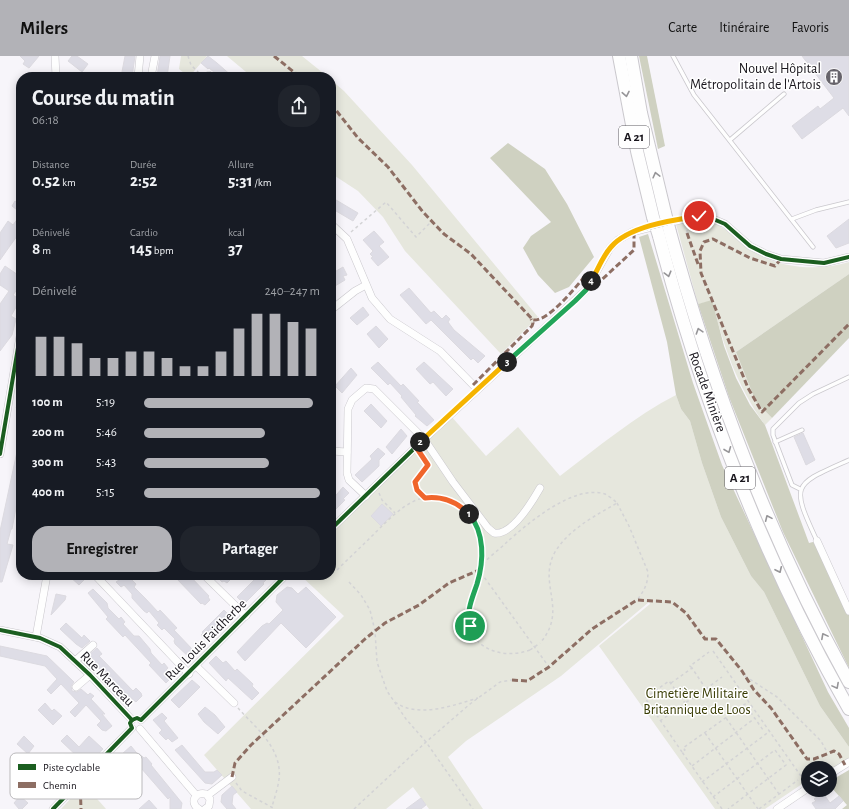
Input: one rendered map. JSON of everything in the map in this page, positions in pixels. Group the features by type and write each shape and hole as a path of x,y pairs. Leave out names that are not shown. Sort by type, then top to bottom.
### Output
{"highway":[{"name":"Rocade Minière","path":"619,56 637,151 710,367 747,467 789,568 849,682"},
{"name":"Rocade Minière","path":"631,56 659,215"},
{"name":"Rocade Minière","path":"664,234 670,281 702,379 737,473 764,538 802,619 849,708"}],"street":[{"path":"55,56 56,72"},
{"path":"138,72 140,56"},
{"path":"153,72 155,56"},
{"path":"336,524 424,439 586,290 610,248 618,240 632,232 692,217 706,216 725,224 750,246 781,259 824,262 849,257"},
{"path":"336,229 347,239 372,298 390,319 440,351 477,390"},
{"path":"336,306 355,291 366,285"},
{"path":"0,454 16,366"},
{"path":"366,496 349,480 347,473 347,452 348,409 352,400 366,388 374,389 424,439 453,482 488,528 494,533 504,532 517,521 528,508 540,488"},
{"path":"336,451 347,452"},
{"path":"817,541 849,610"},
{"path":"36,637 46,580"},
{"path":"100,580 188,674"},
{"path":"209,580 246,616"},
{"name":"Rue Louis Faidherbe","path":"141,720 281,580"},
{"name":"Rue Marceau","path":"0,630 36,637 60,647 90,675 132,720"},
{"name":"Rue Marceau","path":"75,661 92,645"},
{"path":"196,666 234,703"},
{"name":"Rue Marceau","path":"76,687 90,675"},
{"path":"132,728 130,725 132,720 137,718 141,720 142,725 140,729"},
{"path":"132,728 137,730 140,729 196,795"},
{"path":"108,753 132,728"},
{"path":"837,770 849,762"},
{"path":"208,796 232,777"},
{"path":"203,793 208,796 210,802 201,809 193,802 196,795 203,793"},
{"path":"777,809 801,793"},
{"path":"53,809 63,799"}],"lane":[{"path":"673,56 694,95 813,247"},
{"path":"730,140 784,94"},
{"path":"792,220 816,210 849,202"},
{"path":"800,489 792,485 775,442 773,429 799,403 813,394 849,377"},
{"path":"775,442 802,430"},
{"path":"817,541 800,497 800,489 806,481 816,475 849,460"}],"path":[{"path":"188,56 191,65 199,72"},
{"path":"352,237 349,233 386,202 416,237 432,221"},
{"path":"687,224 687,233"},
{"path":"416,447 428,465 415,482 417,490 425,498"},
{"path":"375,486 382,500 395,513"},
{"path":"479,570 498,550 531,522 554,506 567,499 595,493 605,494 617,503 629,526 648,572 648,579 645,588 637,600"},
{"path":"337,570 395,513 412,501 425,498 440,498 448,500 466,511"},
{"path":"475,522 481,545 477,583 468,611 470,626 476,639 485,648 504,655 518,654 530,650 540,643 549,630 553,618 554,608 548,576 550,564 555,552 579,526 617,503"},
{"path":"479,570 549,667"},
{"path":"349,582 361,595 370,610 375,631 379,672 386,691 426,742 473,809"},
{"path":"714,651 801,776"},
{"path":"706,689 690,666 709,652"},
{"path":"671,683 692,668"},
{"path":"745,676 778,697 821,741 828,752"},
{"path":"660,720 722,677"},
{"path":"354,809 426,742 500,682 512,680"},
{"path":"685,703 669,680 645,698 722,809"},
{"path":"394,701 402,707 418,710 445,706 480,698"},
{"path":"234,703 263,734 274,754 279,768 278,785 272,807"},
{"path":"682,752 685,750 683,748 745,704 764,730"},
{"path":"726,718 779,794"},
{"path":"692,766 755,718"},
{"path":"702,782 770,731"},
{"path":"705,732 759,809 798,780"},
{"path":"713,797 775,750 786,765 728,809"},
{"path":"232,777 242,791 275,809"}],"green space":[{"path":"181,56 207,56 193,72 183,72 179,69"},
{"path":"227,56 302,56 322,72 246,72"},
{"path":"639,56 647,56 665,146 658,149"},
{"path":"336,84 412,165 538,317 501,354 405,251 383,217 358,191 336,177"},
{"path":"508,143 545,169 567,204 594,257 569,287 555,293 538,275 523,248 531,236 551,222 490,158"},
{"path":"697,219 706,220 724,228 746,247 757,254 783,264 823,267 849,262 849,274 736,352 756,402 772,418 765,425 747,396 732,366 712,301 698,304 676,224"},
{"path":"648,234 693,383 722,465 828,692 849,728 849,747 820,706 764,592 751,576 721,517 702,463 690,421 681,409 676,395 667,342 639,237"},
{"path":"849,274 849,338 772,418 756,402 736,352"},
{"path":"712,300 724,346 736,378 750,405 765,425 809,543 817,541 849,611 849,668 783,532 729,397 698,304"},
{"name":"Cimetière Militaire Britannique de Loos","path":"676,395 681,409 690,421 702,463 721,517 751,576 764,592 820,706 849,747 849,762 837,770 837,761 801,761 801,785 765,809 715,809 599,646 650,604 649,602 561,676 466,741 448,757 483,809 429,809 413,787 386,809 251,809 204,755 344,616 305,580 336,580 336,524 451,416 486,456 518,427 560,476 631,422"},
{"path":"849,770 849,809 842,809 847,805 837,794 837,777"},
{"path":"70,799 97,799 106,809 61,809"}],"building":[{"path":"20,56 39,56 29,68 23,64 25,61"},
{"path":"72,56 77,56 88,64 82,72 68,61"},
{"path":"125,56 135,56 133,72 122,72"},
{"path":"160,56 170,56 168,72 158,72"},
{"path":"208,56 227,72 214,72 201,63"},
{"name":"Nouvel Hôpital Métropolitain de l'Artois","path":"802,56 849,56 849,116 843,108 802,139 792,126 818,106 820,109 834,98"},
{"path":"336,200 358,213 353,221 336,211"},
{"path":"15,201 16,202 16,209 12,206"},
{"path":"849,219 849,243 836,248 827,236"},
{"path":"8,221 13,225 16,221 16,237 0,260 0,233"},
{"path":"374,231 384,242 379,246 389,257 378,266 371,258 373,257 370,254 373,251 363,240"},
{"path":"5,266 16,274 16,291 13,295 16,297 16,307 11,316 16,319 12,335 0,351 0,304 9,291 0,285 0,274"},
{"path":"343,267 347,275 343,276 345,280 336,285 336,271"},
{"path":"409,288 431,313 434,311 442,319 446,315 450,319 448,322 454,330 485,356 478,363 473,358 471,360 431,320 426,324 400,295"},
{"path":"363,307 369,315 357,325 350,318"},
{"path":"376,326 388,339 379,348 367,334"},
{"path":"378,362 401,386 403,384 434,420 427,426 415,416 416,415 401,397 402,396 390,383 388,385 371,368"},
{"path":"424,362 453,389 446,396 433,382 430,384 416,369"},
{"path":"351,368 357,375 342,393 336,387 336,385"},
{"path":"371,404 387,421 381,428 364,411"},
{"path":"401,429 407,436 392,454 386,447"},
{"path":"803,433 815,460 806,465 794,437"},
{"path":"378,448 385,454 379,460 379,466 362,482 355,475 372,459 370,456"},
{"path":"16,456 16,508 12,529 7,544 13,545 2,582 0,582 0,531"},
{"path":"343,487 349,493 343,499 345,500 336,509 336,495"},
{"path":"382,504 393,514 381,526 371,516"},
{"path":"74,580 84,580 79,585"},
{"path":"119,580 132,580 136,584 134,587 158,612 160,610 177,628 174,630 195,654 190,658 175,644 175,639 164,628 162,630 157,625 159,623 149,611 147,613 144,611 132,598 132,594 124,585 121,587 116,582"},
{"path":"178,580 194,580 209,596 208,597 210,600 205,605 202,603 201,604"},
{"path":"220,580 230,580 227,583 224,581 222,582"},
{"path":"254,580 266,580 263,583 264,584 244,604 237,597"},
{"path":"287,587 292,588 298,594 306,587 336,617 306,648 281,623 245,661 237,652 262,626 267,623 269,624 283,610 276,602 277,595"},
{"path":"93,589 107,603 108,608 119,619 121,617 125,622 123,624 134,636 139,636 150,649 151,653 162,665 164,663 168,668 166,670 172,677 166,683 149,665 151,663 125,635 123,637 106,619 108,617 88,593"},
{"path":"56,594 66,596 65,600 51,615"},
{"path":"224,610 231,617 209,639 208,638 205,640 201,635 203,633 202,632"},
{"path":"66,623 82,638 84,635 90,641 82,648 76,644 60,629"},
{"path":"0,646 47,656 74,682 71,686 72,691 77,692 81,689 88,695 90,693 94,696 91,699 105,714 102,714 112,726 106,731 102,730 97,725 101,721 86,705 75,717 70,712 79,703 61,684 51,694 47,690 57,679 45,666 0,656"},
{"path":"97,648 102,654 99,656 133,691 136,688 141,693 142,696 136,702 125,693 125,695 93,662 94,660 89,655"},
{"path":"216,656 223,663 226,661 235,671 237,669 253,684 252,686 259,693 252,700 228,678 226,681 209,663"},
{"path":"192,680 200,687 179,708 171,700"},
{"path":"45,703 52,711 54,709 62,716 53,725 38,710"},
{"path":"205,707 215,715 225,727 218,734 204,722 198,714"},
{"path":"162,713 167,718 164,721 178,738 172,742 168,738 166,740 159,733 162,730 153,720"},
{"path":"67,735 79,747 89,736 103,749 99,753 74,753 61,741"},
{"path":"24,736 34,746 29,753 27,753 17,744"},
{"path":"182,745 205,772 214,772 217,770 222,775 212,784 205,783 175,750"},
{"path":"131,746 137,753 123,753"},
{"path":"142,756 144,758 146,757 152,764 151,765 182,803 181,809 170,809 170,797 168,799 142,769"},
{"path":"232,786 237,792 233,795 232,804 236,809 227,809 221,802 222,795"},
{"path":"839,796 843,801 835,809 816,809 812,803 816,801 814,799 817,797 826,797 830,803"},
{"path":"421,798 426,805 421,809 406,809"},
{"path":"17,799 23,799 28,803 22,809 19,809 14,803"},
{"path":"149,800 157,809 139,809"}],"marked path":[{"path":"274,56 294,72"},
{"path":"336,110 358,138 388,167 423,212 444,234 471,254 533,320 546,316 554,310 585,276 592,279"},
{"path":"588,289 596,285 634,250 634,231"},
{"path":"687,233 698,264"},
{"path":"781,259 775,266 750,258 713,239 704,242 700,251 701,273 748,388 762,412 849,324"},
{"path":"473,385 532,326 533,323 531,319"},
{"path":"232,777 235,763 251,745 365,639 385,623 419,605 449,583 479,570"},
{"path":"512,680 527,681 549,667 592,629 637,600 672,602 686,613 705,639 716,639 742,671 754,690 771,708 807,759 814,759 834,751 839,754 845,765"},
{"path":"81,799 81,809"}],"cycle path":[{"path":"336,524 424,439 586,290 610,248 618,240 632,232 692,217 706,216 725,224 750,246 781,259 824,263 849,257"},
{"path":"0,454 16,360"},
{"path":"132,720 137,718 141,720 281,580"},
{"path":"0,630 40,638 60,647 90,675 132,720"},
{"path":"108,753 132,728 130,723 132,720"},
{"path":"53,809 63,799"}],"place":[{"name":"Nouvel Hôpital Métropolitain de l'Artois","path":"834,77"}],"route":[{"path":"470,626 468,621 468,611 477,583 482,552 479,531 475,522 462,507 440,498 425,498 417,490 415,482 428,465 416,447 586,290 602,259 618,240 632,232 646,227 699,216"}]}
